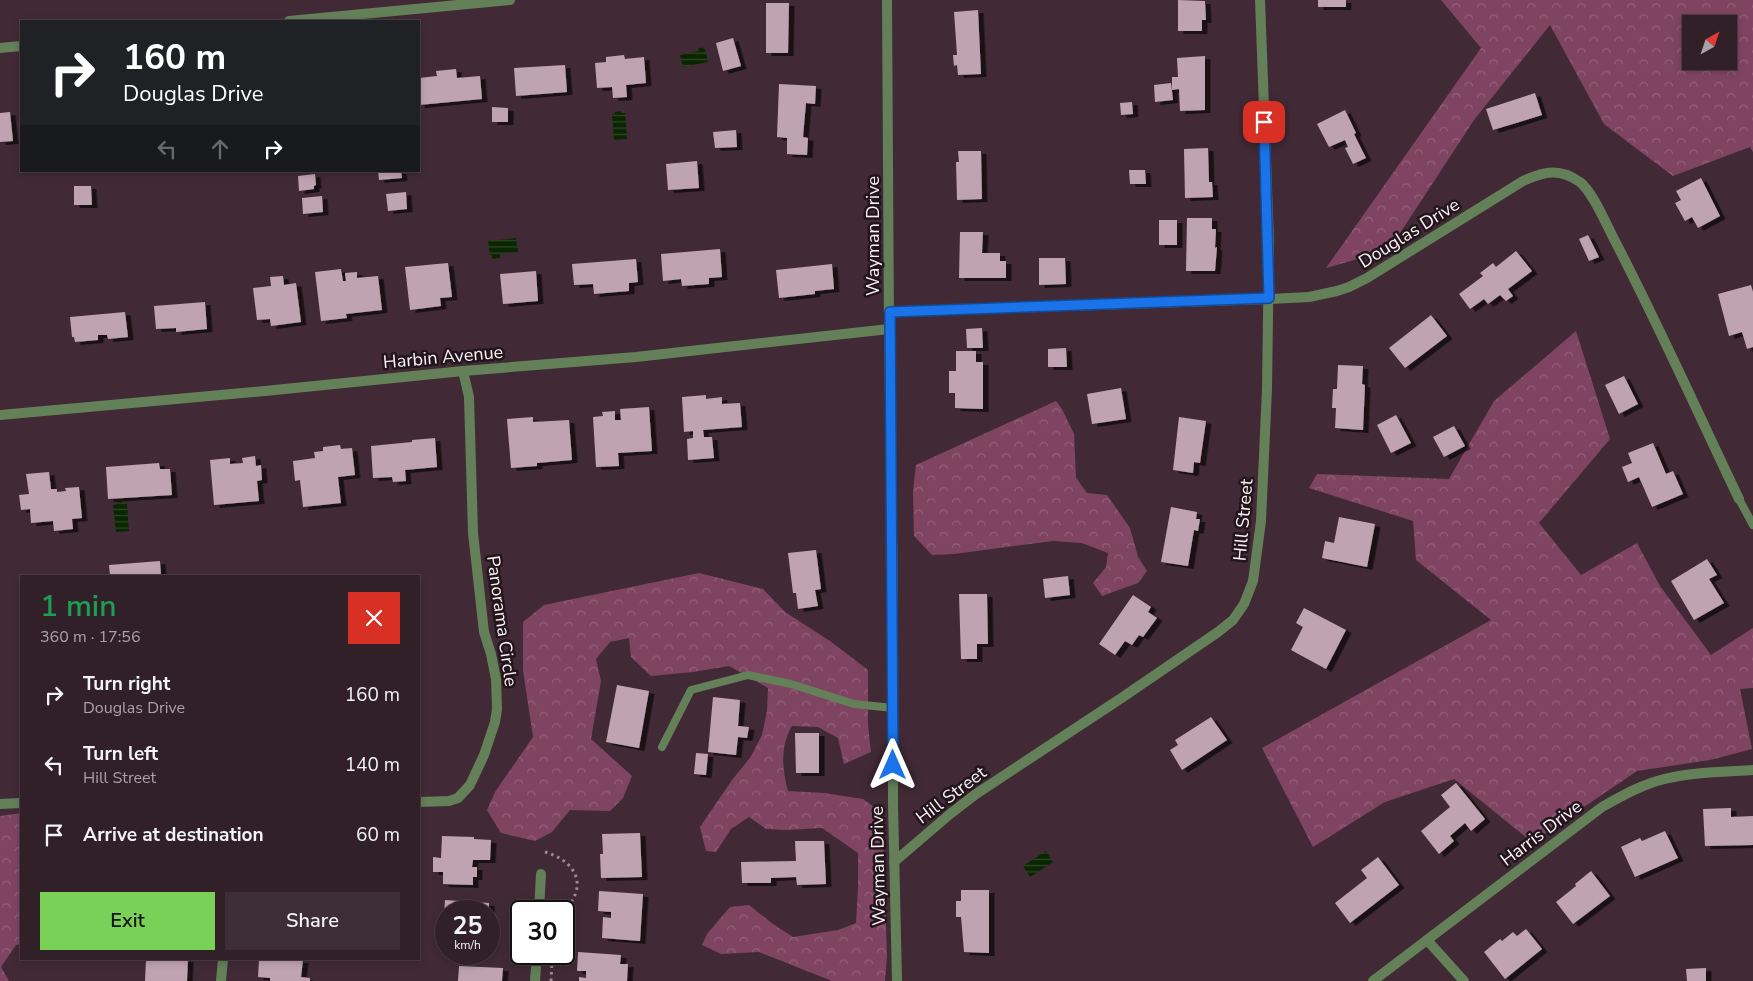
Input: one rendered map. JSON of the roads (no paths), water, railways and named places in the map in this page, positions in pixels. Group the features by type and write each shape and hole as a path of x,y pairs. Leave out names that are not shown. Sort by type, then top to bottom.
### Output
{"street":[{"path":"300,20 510,0"},
{"name":"Wayman Drive","path":"887,0 894,862 897,981"},
{"name":"Hill Street","path":"894,862 976,794 1218,632 1233,620 1244,604 1254,580 1260,520 1267,389 1269,298 1260,0"},
{"path":"0,48 20,46"},
{"name":"Douglas Drive","path":"890,312 1309,297 1337,291 1367,278 1523,181 1551,172 1570,176 1588,189 1739,499"},
{"name":"Harbin Avenue","path":"0,415 463,371 636,357 889,329"},
{"name":"Panorama Circle","path":"420,802 450,801 458,798 470,785 484,755 495,722 497,708 496,679 484,632 473,533 469,397 463,371"},
{"name":"Harris Drive","path":"1373,981 1602,807 1628,792 1656,781 1679,776 1753,770"},
{"path":"0,804 20,803"},
{"path":"540,900 541,874"},
{"path":"1427,940 1464,981"},
{"path":"221,981 222,960"},
{"path":"535,981 536,965"}],"lane":[{"path":"1739,499 1752,522"},
{"path":"662,747 691,690 748,675 791,684 854,704 893,708"}]}
